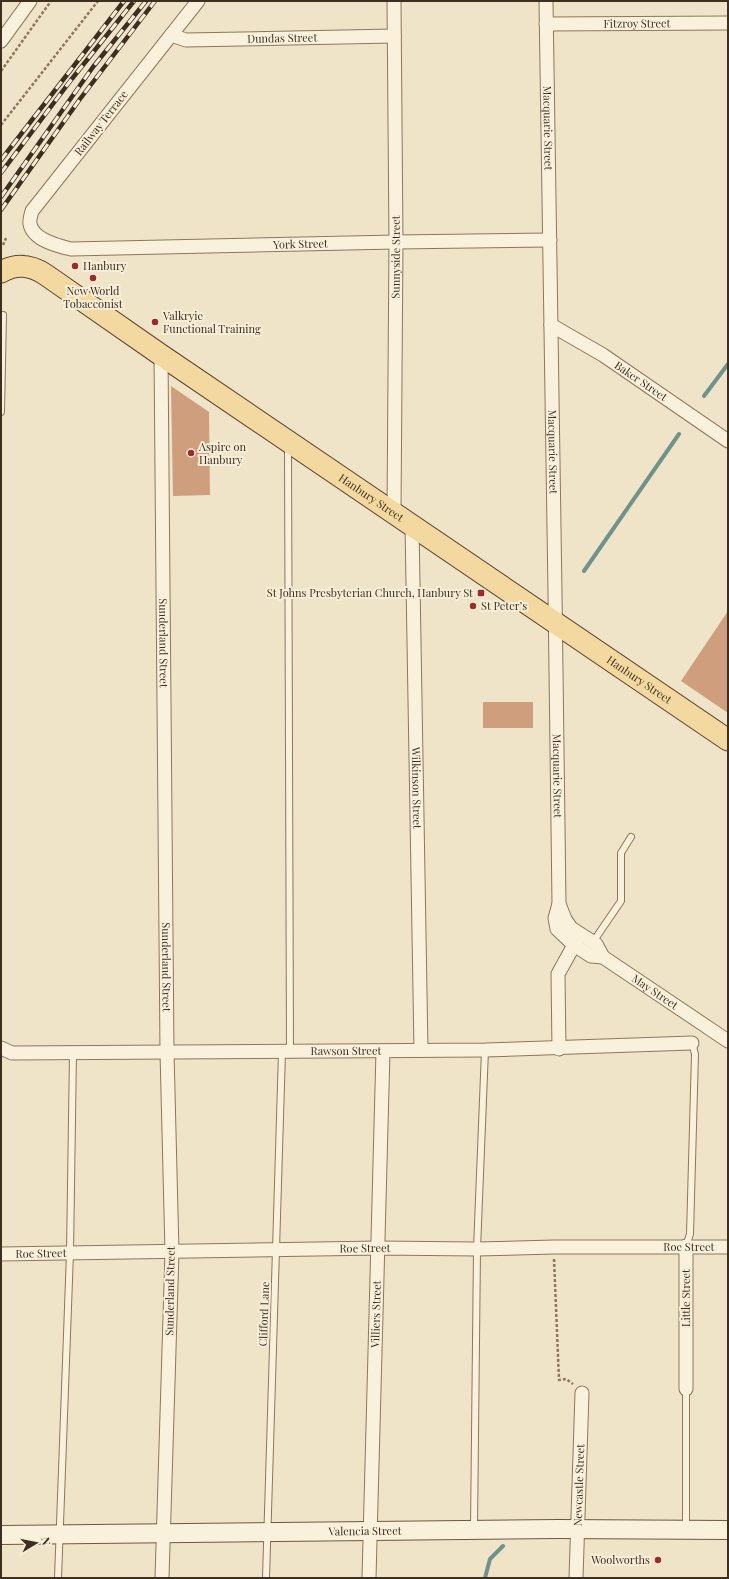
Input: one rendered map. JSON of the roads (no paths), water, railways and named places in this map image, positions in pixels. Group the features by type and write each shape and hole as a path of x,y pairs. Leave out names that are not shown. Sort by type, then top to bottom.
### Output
{"main road":[{"name":"Hanbury Street","path":"6,270 29,266 40,271 288,442 394,512 728,740"}],"street":[{"path":"1,41 30,1"},
{"name":"Railway Terrace","path":"52,245 35,234 30,224 32,211 198,1"},
{"name":"Sunnyside Street","path":"394,1 396,242 394,512"},
{"name":"Macquarie Street","path":"546,1 559,904 555,918 556,929 577,940"},
{"name":"Fitzroy Street","path":"546,24 728,22"},
{"name":"Dundas Street","path":"171,35 186,40 394,36"},
{"name":"York Street","path":"52,245 72,249 550,240"},
{"name":"Baker Street","path":"551,325 603,355 728,441"},
{"name":"Sunderland Street","path":"161,355 167,1052 172,1252 162,1578"},
{"name":"Wilkinson Street","path":"412,525 421,1050"},
{"path":"559,1048 558,974 577,940"},
{"name":"May Street","path":"577,940 593,942 596,944 603,957 728,1041"},
{"name":"May Street","path":"577,940 591,956 603,957"},
{"name":"Rawson Street","path":"1,1048 12,1053 286,1052 485,1050 692,1043"},
{"name":"Villiers Street","path":"369,1578 379,1248 383,1051"},
{"name":"Little Street","path":"686,1246 686,1389"},
{"name":"Roe Street","path":"1,1254 379,1248 477,1249 554,1247 728,1247"},
{"name":"Newcastle Street","path":"576,1578 582,1393"},
{"name":"Valencia Street","path":"1,1535 578,1529 728,1530"}],"lane":[{"path":"1,412 3,316"},
{"name":"Clifford Lane","path":"266,1578 276,1250 286,1052 288,442"},
{"path":"593,942 621,901 622,853 631,837"},
{"name":"Little Street","path":"686,1246 690,1234 694,1054 692,1043"},
{"path":"474,1531 477,1249 485,1050"},
{"path":"58,1578 70,1252 73,1052"},
{"name":"Little Street","path":"686,1389 686,1530"}],"waterway":[{"path":"704,396 728,364"},
{"path":"584,571 679,434"},
{"path":"485,1578 490,1559 503,1546"}],"railway":[{"path":"1,160 124,1"},
{"path":"1,173 71,80 134,1"},
{"path":"1,197 93,67 146,1"},
{"path":"1,210 80,99 155,1"}],"place":[{"name":"Hanbury","path":"75,266"},
{"name":"New World Tobacconist","path":"93,278"},
{"name":"Valkryie Functional Training","path":"155,322"},
{"name":"Aspire on Hanbury","path":"191,453"},
{"name":"St Johns Presbyterian Church, Hanbury St","path":"481,593"},
{"name":"St Peter’s","path":"473,606"},
{"name":"Woolworths","path":"658,1560"}]}
